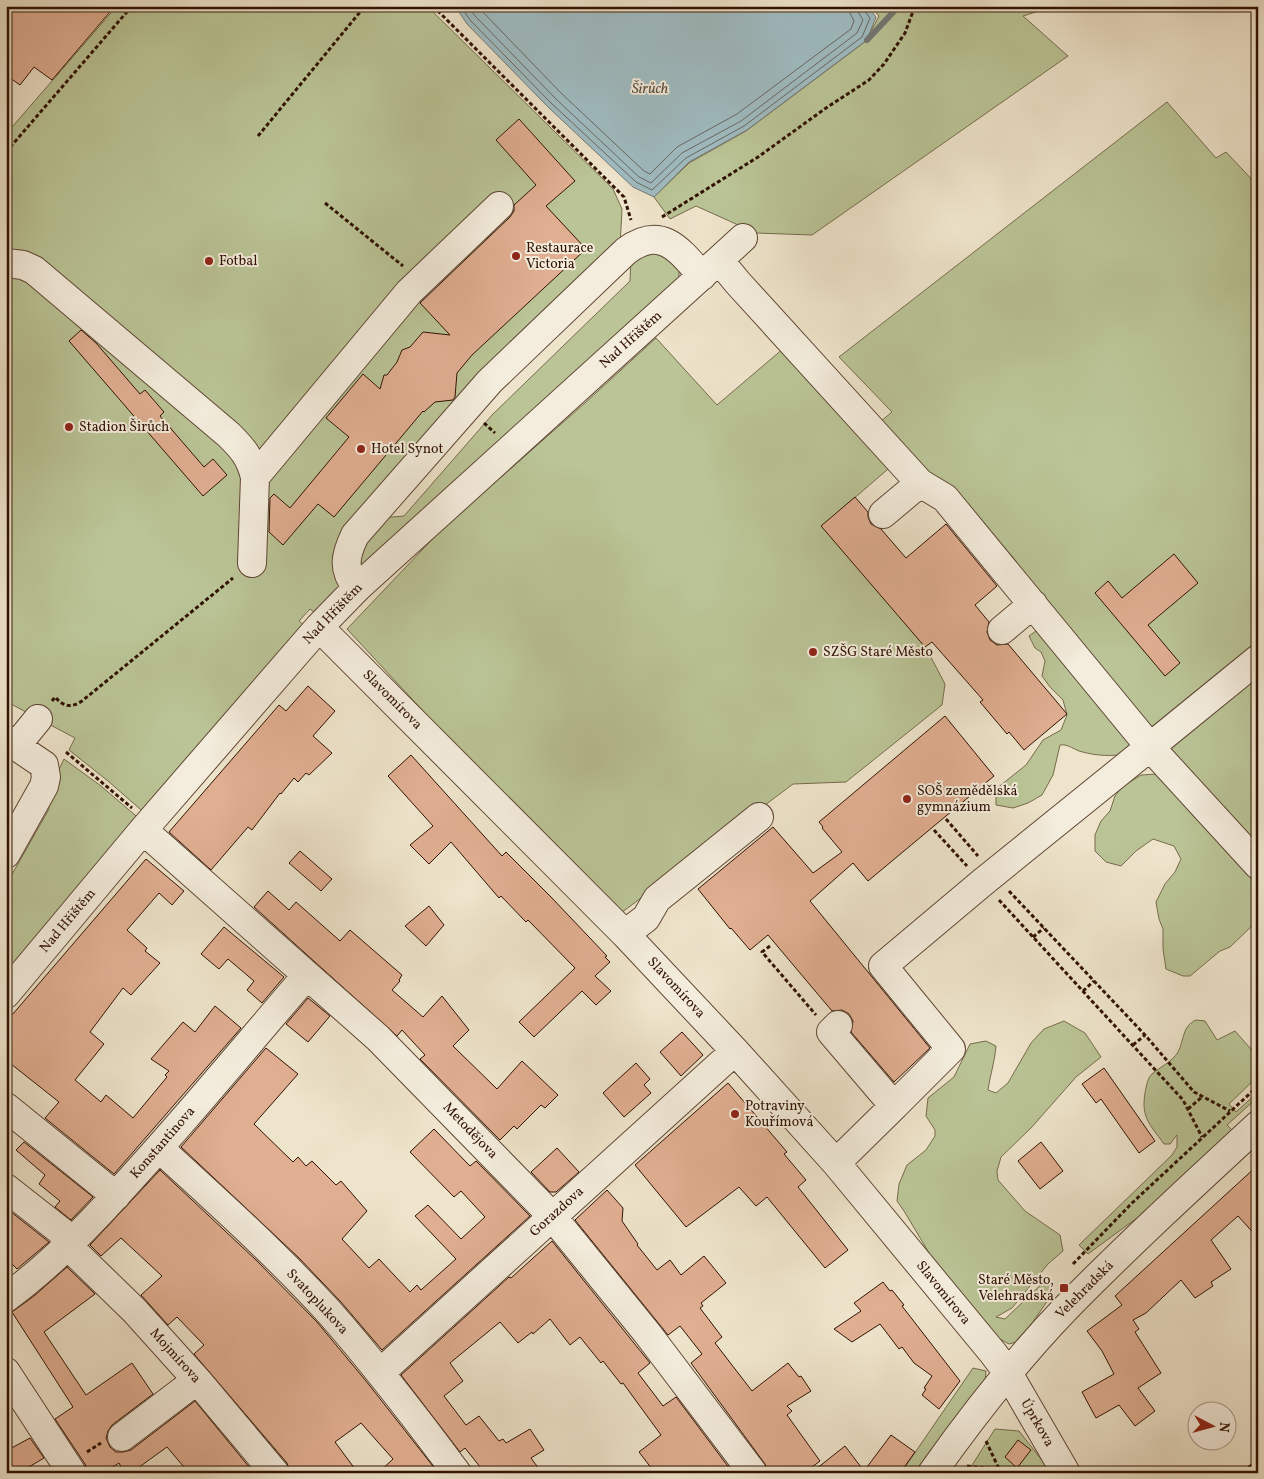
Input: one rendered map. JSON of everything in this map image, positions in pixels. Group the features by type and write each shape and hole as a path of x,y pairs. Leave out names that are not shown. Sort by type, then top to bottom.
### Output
{"street":[{"path":"255,477 409,292 499,206"},
{"name":"Nad Hřištěm","path":"6,994 146,826 319,627 357,588 743,238"},
{"path":"357,588 350,579 346,567 348,551 355,535 490,381 626,251 638,242 660,240 670,244 684,255 738,283 920,484 945,498 1150,747 1258,865"},
{"path":"6,263 23,265 34,270 229,434 246,453 255,477 252,563"},
{"path":"884,514 920,484"},
{"path":"1002,630 1033,604"},
{"name":"Slavomírova","path":"319,627 624,934 735,1052 836,1162 1008,1373"},
{"path":"836,1162 951,1049 883,966 988,878 1258,659"},
{"path":"6,854 44,786 46,777 44,765 11,742 38,719"},
{"path":"624,934 646,918 657,899 759,817"},
{"name":"Metodějova","path":"146,826 378,1038 552,1216 648,1332 753,1473"},
{"name":"Konstantinova","path":"11,1286 68,1246 116,1196 307,974"},
{"path":"835,1028 894,1106"},
{"name":"Gorazdova","path":"380,1372 735,1052"},
{"path":"6,1108 116,1196"},
{"name":"Velehradská","path":"932,1473 968,1422 1008,1373 1065,1309 1258,1124"},
{"name":"Svatoplukova","path":"159,1148 256,1237 328,1311 380,1372 457,1473"},
{"name":"Mojmírova","path":"6,1188 62,1232 68,1246 134,1310 197,1380 274,1473"},
{"path":"6,1372 70,1469"},
{"name":"Úprkova","path":"1008,1373 1066,1473"},
{"path":"122,1437 197,1380"}],"path":[{"path":"6,152 132,6"},
{"path":"258,136 365,6"},
{"path":"432,6 624,197 638,242"},
{"path":"638,242 648,226 758,157 826,108 869,80 884,64 905,33 915,6"},
{"path":"325,203 421,281"},
{"path":"38,719 55,697 62,704 71,706 82,701 252,563"},
{"path":"67,753 146,826"},
{"path":"946,819 1034,938 1183,1100 1202,1137"},
{"path":"934,830 1044,928 1144,1035 1194,1092 1202,1098 1230,1111"},
{"path":"1034,938 1044,928"},
{"path":"770,946 762,952 835,1028"},
{"path":"1083,991 1094,981"},
{"path":"1133,1045 1144,1035"},
{"path":"1188,1108 1202,1098"},
{"path":"70,1469 114,1435 122,1437"},
{"path":"985,1439 999,1469"},
{"path":"1238,1473 1258,1462"},
{"path":"967,1466 1038,1473"}],"green space":[{"path":"117,6 427,6 613,189 622,209 620,246 346,532 337,593 317,614 310,609 299,621 306,627 148,816 69,750 75,738 9,703 6,699 6,134"},
{"path":"870,6 1055,6 1023,16 1068,56 812,235 756,233 696,206 670,219 654,197 689,163 746,131 866,41 879,16"},
{"path":"1167,102 1216,158 1226,152 1258,186 1258,845 1169,750 881,421 892,412 839,357"},
{"path":"659,252 679,266 679,283 359,570 359,546 380,518 404,516 492,415 630,281 631,257"},
{"path":"656,338 717,405 791,342 895,463 822,526 925,646 945,684 942,705 846,782 793,784 621,913 437,733 424,712 347,629 441,530"},
{"path":"1036,631 1042,631 1132,736 1130,753 1098,755 1060,745 1053,775 1042,795 1028,803 1013,808 996,805 996,789 1026,765 1043,740 1061,730 1067,715 1063,700 1042,676 1045,661 1029,636"},
{"path":"64,759 101,786 142,821 6,980 6,885 49,809 48,793"},
{"path":"1157,774 1258,885 1258,929 1254,924 1230,947 1220,951 1190,976 1183,976 1166,969 1163,929 1156,902 1181,859 1174,846 1153,839 1136,851 1121,866 1106,862 1095,851 1095,835 1101,821 1110,811 1115,796 1122,787 1141,775"},
{"path":"1196,1020 1205,1021 1217,1040 1235,1031 1258,1057 1258,1076 1229,1104 1236,1112 1258,1092 1258,1097 1227,1125 1234,1132 1137,1218 1088,1254 1079,1245 1172,1155 1177,1147 1177,1135 1170,1144 1164,1144 1150,1124 1145,1112 1144,1098 1147,1084 1152,1074 1175,1056 1188,1026"},
{"path":"1064,1021 1085,1033 1101,1057 1076,1077 1031,1128 1001,1157 997,1171 998,1180 1025,1211 1060,1235 1063,1251 1048,1264 1012,1308 996,1317 1005,1319 1048,1278 1052,1294 1020,1341 1009,1344 992,1335 941,1273 897,1201 899,1184 907,1165 926,1150 935,1136 935,1130 926,1116 928,1098 954,1077 970,1044 986,1041 996,1046 988,1090 996,1093 1008,1083 1031,1043 1044,1029"},
{"path":"973,1368 986,1371 985,1383 916,1473 901,1473"},
{"path":"995,1429 1019,1431 1052,1473 967,1473"}],"water":[{"name":"Širůch","path":"455,6 867,6 876,17 867,40 747,130 689,162 654,197 633,187 548,107 467,24"}],"building":[{"path":"6,6 115,6 52,80 34,67 20,85 6,75"},
{"path":"519,119 575,181 546,206 586,249 472,355 457,373 455,397 453,400 435,402 423,411 334,517 318,504 283,545 269,532 270,498 274,494 290,508 349,437 326,418 363,374 380,389 384,375 387,375 397,362 402,350 410,347 423,332 450,335 420,303 510,217 514,211 514,205 536,185 496,140"},
{"path":"81,330 96,343 140,394 145,390 164,412 160,416 204,467 213,459 227,475 203,496 69,341"},
{"path":"855,497 868,512 871,524 881,529 906,558 946,524 997,586 975,605 989,622 987,632 990,640 997,645 1008,644 1067,714 1024,750 1009,732 1007,734 980,702 983,700 932,642 925,647 821,526"},
{"path":"1174,554 1198,583 1148,625 1180,663 1165,676 1095,593 1108,581 1122,598"},
{"path":"308,686 335,711 313,736 332,753 309,775 306,773 298,782 294,778 252,830 248,827 211,870 169,832 279,705 286,711"},
{"path":"945,716 994,776 868,881 853,863 810,901 930,1048 894,1082 851,1032 853,1021 849,1014 842,1010 832,1011 768,935 750,950 730,929 698,889 773,827 813,873 842,852 819,822"},
{"path":"411,755 502,856 506,852 607,956 605,957 610,962 595,976 611,991 596,1005 582,991 534,1037 519,1022 575,968 528,920 526,922 501,896 499,898 451,842 429,864 410,845 433,826 388,776"},
{"path":"300,851 332,879 321,891 289,863"},
{"path":"146,859 184,891 172,905 159,893 127,930 147,948 145,951 160,963 131,995 123,988 90,1032 104,1044 75,1080 101,1102 106,1095 133,1118 167,1077 165,1075 169,1071 151,1059 183,1022 195,1032 215,1006 241,1028 114,1174 45,1118 59,1102 6,1060 6,1022"},
{"path":"268,891 289,910 296,902 340,941 350,930 402,975 400,981 392,990 423,1017 442,996 469,1030 453,1046 497,1089 522,1061 558,1095 545,1108 541,1105 517,1129 514,1126 500,1140 420,1059 425,1055 402,1030 397,1036 254,907"},
{"path":"429,906 444,925 426,946 405,926"},
{"path":"224,927 284,977 262,1003 247,990 254,981 228,959 219,969 201,954"},
{"path":"308,998 330,1016 308,1042 286,1024"},
{"path":"682,1032 703,1055 681,1076 660,1052"},
{"path":"266,1048 298,1074 254,1124 293,1162 298,1157 306,1166 312,1161 336,1185 341,1181 367,1211 342,1239 369,1268 379,1259 410,1292 417,1285 421,1290 456,1259 415,1216 428,1205 461,1239 485,1217 461,1191 454,1197 410,1152 434,1129 470,1166 476,1161 530,1216 382,1350 341,1302 299,1258 181,1147"},
{"path":"636,1063 650,1079 644,1085 651,1093 624,1117 603,1093"},
{"path":"1104,1068 1155,1141 1139,1153 1101,1099 1096,1103 1082,1084"},
{"path":"728,1083 787,1152 784,1154 806,1180 798,1187 848,1250 825,1268 767,1197 756,1206 739,1187 686,1227 635,1165"},
{"path":"24,1142 93,1197 71,1220 55,1207 60,1201 39,1184 45,1175 16,1150"},
{"path":"1041,1142 1063,1171 1040,1189 1018,1161"},
{"path":"557,1148 579,1172 556,1192 550,1192 531,1172"},
{"path":"1258,1165 1258,1238 1238,1216 1211,1240 1231,1269 1211,1282 1213,1286 1195,1298 1181,1280 1146,1313 1133,1320 1139,1329 1135,1332 1161,1373 1138,1388 1155,1411 1135,1426 1119,1405 1096,1418 1082,1392 1114,1374 1102,1351 1087,1331 1122,1305 1115,1296"},
{"path":"160,1170 256,1260 317,1322 436,1470 432,1473 378,1473 393,1459 361,1423 335,1442 358,1473 290,1473 287,1463 194,1354 204,1345 177,1317 168,1325 141,1295 162,1276 121,1238 101,1256 90,1245"},
{"path":"607,1190 623,1208 622,1221 637,1245 657,1270 670,1260 681,1275 704,1256 726,1283 701,1303 703,1306 700,1308 722,1337 715,1343 752,1391 788,1363 799,1377 801,1376 811,1391 787,1406 792,1411 787,1415 820,1461 804,1473 768,1473 765,1464 691,1363 702,1354 680,1326 668,1335 575,1220"},
{"path":"6,1208 49,1242 17,1269 6,1258"},
{"path":"552,1241 650,1363 638,1373 663,1406 676,1397 733,1473 655,1473 639,1452 661,1435 623,1383 621,1384 603,1361 601,1363 580,1337 570,1345 550,1319 533,1334 532,1332 518,1343 500,1322 450,1363 463,1381 444,1396 466,1425 479,1416 499,1441 503,1439 506,1443 530,1429 544,1450 531,1458 542,1473 485,1473 465,1448 460,1452 401,1375 509,1277 511,1278"},
{"path":"67,1267 95,1294 44,1332 86,1395 132,1363 153,1394 112,1425 106,1438 110,1447 116,1452 131,1450 195,1401 254,1473 189,1473 167,1447 131,1473 124,1473 119,1463 103,1473 88,1473 85,1464 55,1419 73,1407 12,1312 34,1296"},
{"path":"883,1282 904,1305 902,1306 960,1381 939,1409 922,1395 932,1376 914,1363 902,1347 899,1349 880,1324 852,1342 834,1329 861,1311 854,1303"},
{"path":"891,1435 915,1452 900,1473 811,1473 845,1446 864,1471"},
{"path":"30,1438 44,1458 19,1473 6,1473 6,1451"},
{"path":"1018,1440 1031,1450 1017,1468 1005,1457"}],"waterway":[{"path":"867,40 899,6"}],"place":[{"name":"Restaurace Victoria","path":"516,256"},
{"name":"Fotbal","path":"209,261"},
{"name":"Stadion Širůch","path":"69,427"},
{"name":"Hotel Synot","path":"361,449"},
{"name":"SZŠG Staré Město","path":"813,652"},
{"name":"SOŠ zemědělská gymnázium","path":"907,799"},
{"name":"Potraviny Kouřímová","path":"735,1114"},
{"name":"Staré Město, Velehradská","path":"1064,1288"}]}
